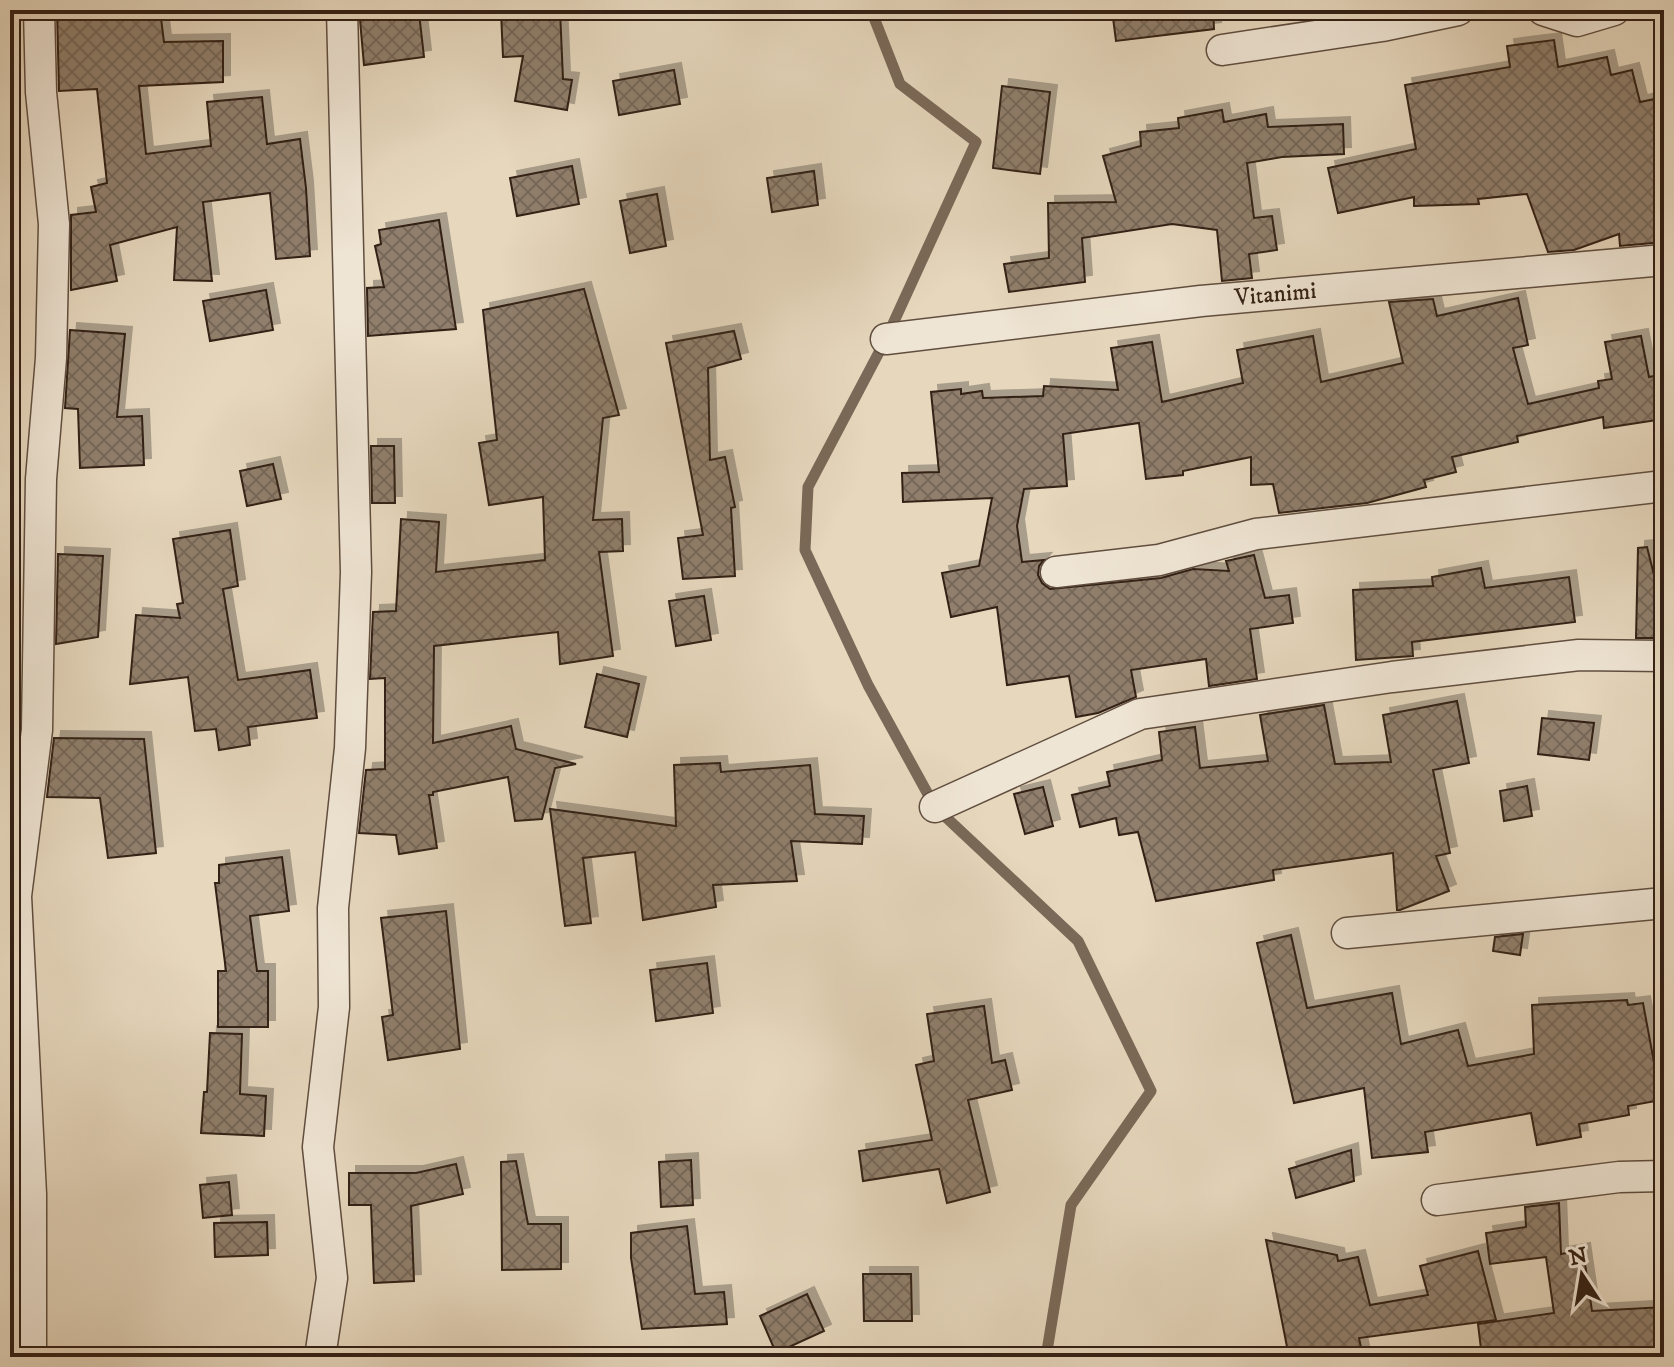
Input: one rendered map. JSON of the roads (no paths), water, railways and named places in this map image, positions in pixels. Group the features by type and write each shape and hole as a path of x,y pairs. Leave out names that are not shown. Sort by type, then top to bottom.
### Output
{"street":[{"path":"31,1357 31,1194 16,896 37,730 41,479 52,328 54,224 41,92 39,10"},
{"path":"320,1357 332,1278 318,1147 334,1007 333,908 350,748 356,572 342,10"},
{"path":"1222,50 1382,26 1458,10"},
{"path":"1543,10 1577,21 1614,10"},
{"name":"Vitanimi","path":"886,339 1201,301 1664,260"},
{"path":"1056,572 1159,560 1256,534 1664,486"},
{"path":"935,807 1140,714 1392,677 1579,655 1664,656"},
{"path":"1347,933 1664,903"},
{"path":"1437,1200 1619,1177 1664,1176"}],"waterway":[{"path":"871,10 900,84 976,142 886,339 808,487 805,550 868,685 935,807 1078,941 1151,1091 1071,1205 1046,1357"}]}
